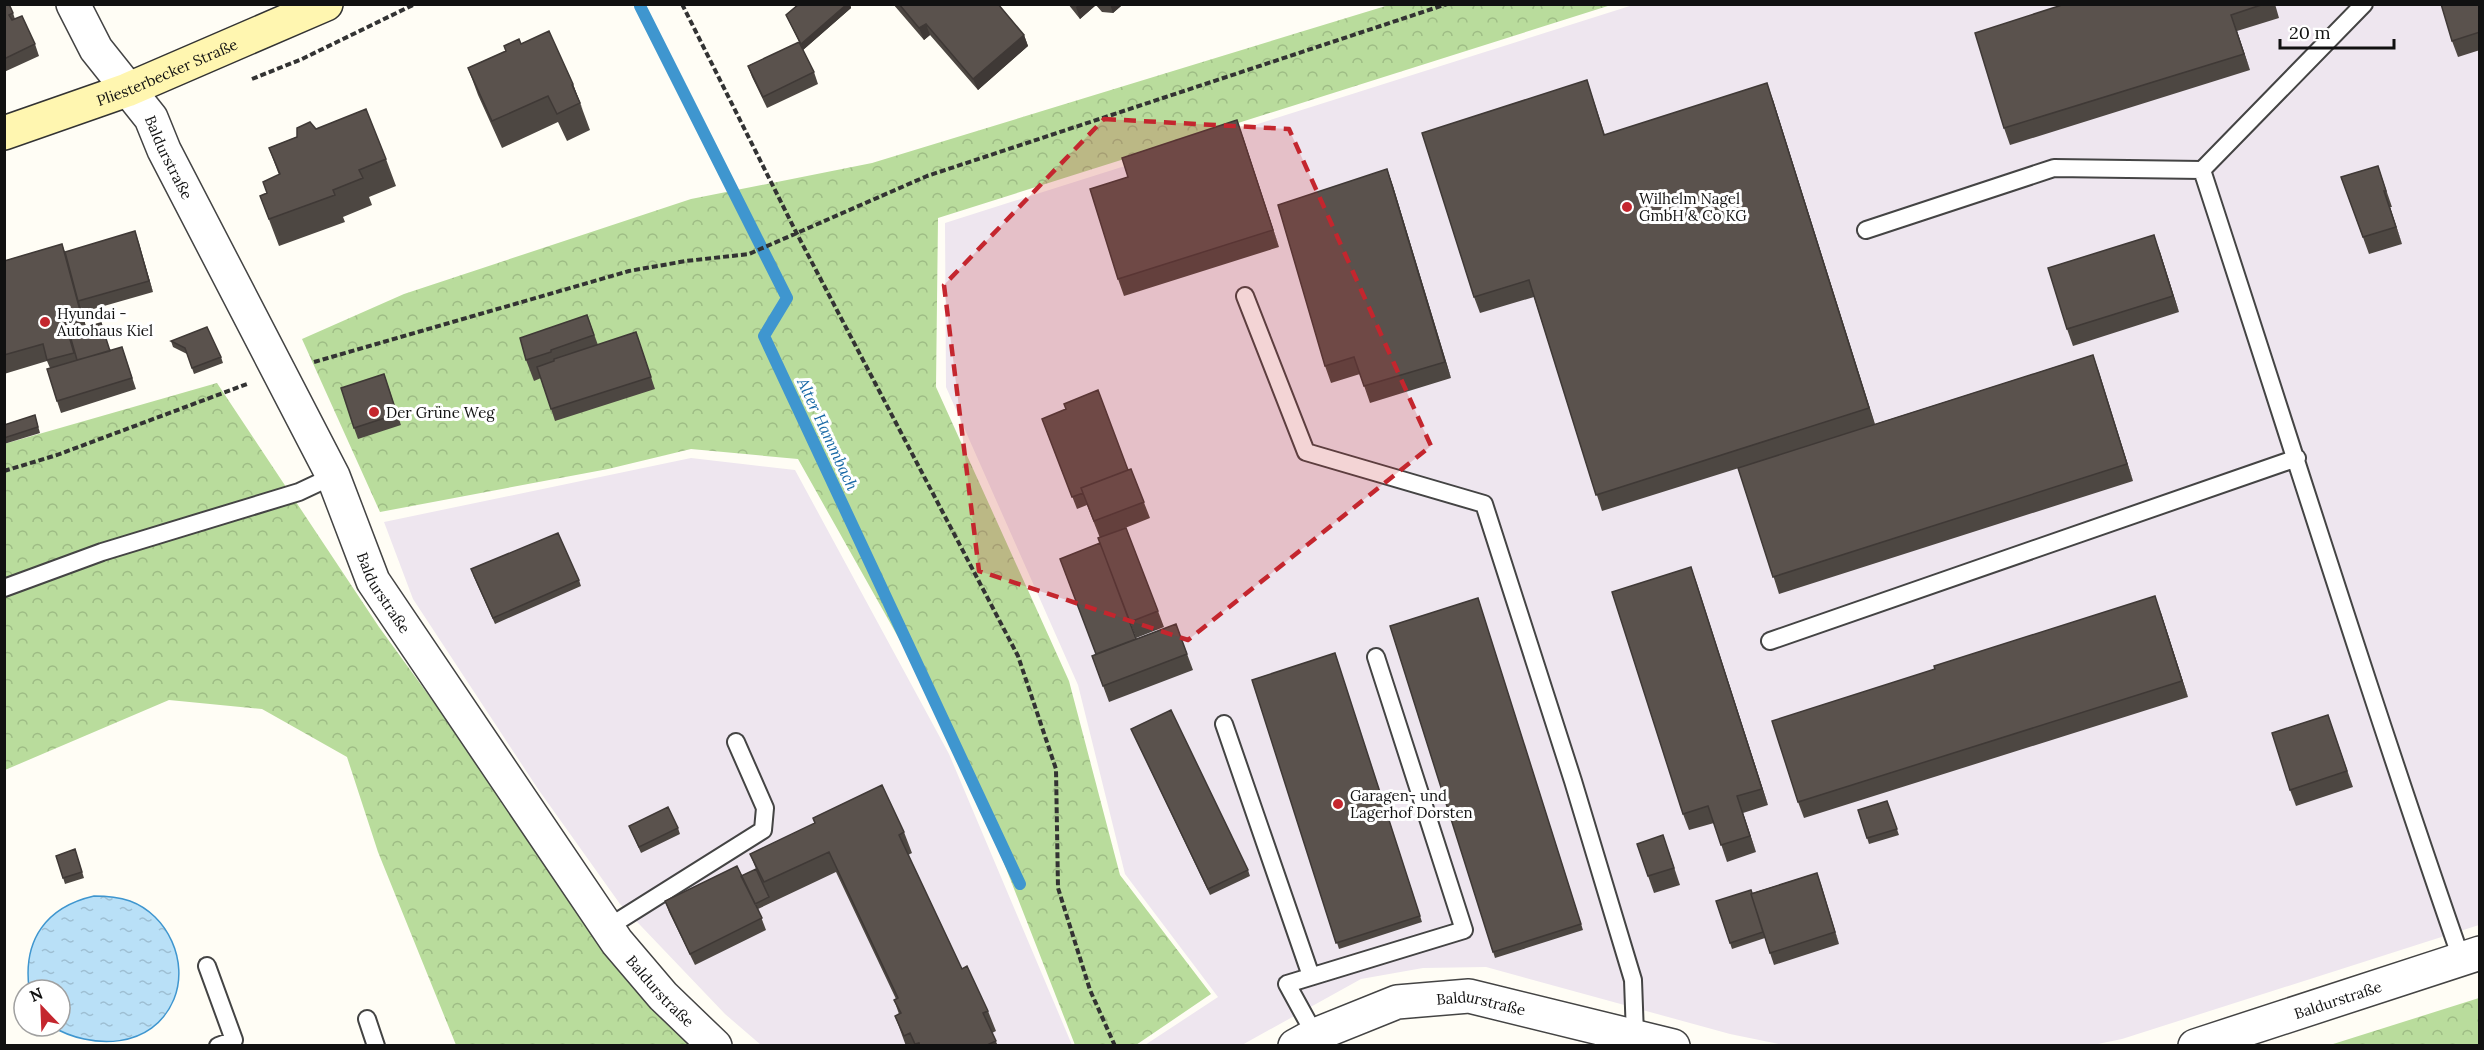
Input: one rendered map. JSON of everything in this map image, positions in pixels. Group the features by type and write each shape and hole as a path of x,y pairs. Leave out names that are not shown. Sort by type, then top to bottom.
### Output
{"main road":[{"name":"Pliesterbecker Straße","path":"4,133 128,90 326,4"}],"street":[{"name":"Baldurstraße","path":"73,4 96,49 151,118 164,150 333,476 373,581 607,928 663,996 715,1046"},
{"name":"Baldurstraße","path":"2195,1046 2470,956"},
{"name":"Baldurstraße","path":"1305,1040 1397,1002 1469,996 1673,1046"}],"lane":[{"path":"1866,230 2054,168 2202,170 2364,4"},
{"path":"2202,170 2297,458 2395,770 2470,956"},
{"path":"1245,296 1306,452 1484,504 1573,781 1633,980 1635,1035"},
{"path":"1770,640 2297,458"},
{"path":"4,588 102,552 299,492 333,476"},
{"path":"1305,1040 1287,984 1464,930 1376,657"},
{"path":"1224,724 1311,976"},
{"path":"607,928 763,830 765,808 736,742"},
{"path":"207,966 235,1042 218,1046"},
{"path":"367,1019 376,1046"}],"path":[{"path":"682,4 796,232 1018,656 1056,769 1058,888 1090,990 1115,1046"},
{"path":"4,471 57,455 279,372 628,271 686,261 749,254 927,176 1447,4"}],"highlighted area":[{"path":"1104,119 1289,129 1431,446 1188,640 979,571 944,285"}],"shaded area":[{"path":"1633,5 2479,5 2479,925 2122,1039 2093,1045 1784,1045 1730,1034 1486,967 1423,968 1361,979 1242,1045 1145,1045 1218,997 1125,874 1078,685 946,387 945,223"},
{"path":"691,458 795,470 949,754 1072,1045 761,1045 725,1014 620,904 538,789 413,599 384,522"}],"green space":[{"path":"1389,5 1611,5 938,218 936,387 1069,681 1120,875 1211,994 1136,1045 1075,1045 956,740 798,459 691,449 608,469 380,512 302,339 404,294 691,199 872,163"},
{"path":"217,383 379,627 609,943 706,1045 456,1045 378,852 347,757 262,709 169,700 5,770 4,444"},
{"path":"2479,998 2479,1045 2330,1045"}],"water":[{"path":"94,896 130,901 155,917 165,928 177,955 178,985 174,999 164,1016 152,1028 120,1041 84,1039 72,1035 72,978 28,978 30,955 41,928 63,908"}],"building":[{"path":"4,4 9,4 13,13 9,15 12,20 22,16 35,44 4,59"},
{"path":"799,4 847,4 801,44 786,15"},
{"path":"899,4 998,4 1024,35 973,79 926,24 919,28"},
{"path":"2065,4 2264,4 2231,15 2244,54 2004,128 1975,33"},
{"path":"2441,4 2480,4 2480,32 2452,41"},
{"path":"549,31 580,103 557,114 548,96 492,121 468,68 506,51 504,46 519,39 521,44"},
{"path":"799,42 814,72 763,97 748,66"},
{"path":"1587,80 1604,135 1767,83 1869,408 1596,495 1529,280 1474,297 1422,133"},
{"path":"366,109 386,159 359,170 363,178 333,190 335,195 269,219 260,196 267,193 263,182 280,174 269,148 297,137 297,128 310,122 316,129"},
{"path":"1237,120 1273,230 1118,279 1090,189 1128,177 1122,158"},
{"path":"2378,166 2396,227 2363,237 2341,177"},
{"path":"1387,169 1445,362 1364,386 1354,357 1325,366 1278,205"},
{"path":"135,231 149,281 78,301 65,252"},
{"path":"2154,235 2173,296 2067,329 2048,268"},
{"name":"Hyundai - Autohaus Kiel","path":"62,244 81,314 64,319 74,353 47,360 43,344 4,355 4,261"},
{"path":"587,315 594,335 526,360 520,338"},
{"path":"101,323 110,351 77,360 69,332"},
{"path":"207,327 221,357 192,368 185,348 171,341"},
{"path":"636,332 651,377 551,409 537,367 554,361 554,359"},
{"path":"122,347 132,378 57,401 47,369"},
{"path":"2093,355 2127,464 1773,577 1738,468"},
{"path":"384,374 397,414 354,428 341,388"},
{"path":"1098,390 1128,470 1081,488 1083,493 1072,497 1042,419 1066,409 1064,404"},
{"path":"35,415 38,427 4,438 4,425"},
{"path":"1131,469 1144,502 1094,521 1081,488"},
{"path":"1126,528 1158,611 1130,622 1098,538"},
{"path":"558,533 579,580 493,618 471,569"},
{"path":"1100,543 1136,639 1096,654 1060,559"},
{"path":"1691,567 1762,789 1737,796 1750,836 1721,845 1708,806 1683,814 1612,592"},
{"path":"2155,596 2182,681 1798,802 1772,721 1935,669 1934,666"},
{"path":"1478,598 1581,924 1493,952 1390,626"},
{"path":"1176,624 1187,654 1103,686 1092,656"},
{"name":"Garagen- und Lagerhof Dorsten","path":"1335,653 1420,916 1336,943 1252,680"},
{"path":"1171,710 1248,870 1208,889 1131,729"},
{"path":"2328,715 2347,771 2290,790 2272,733"},
{"path":"882,785 904,832 899,835 962,969 967,966 988,1011 983,1013 996,1041 985,1046 920,1046 919,1043 915,1044 910,1033 904,1036 895,1016 901,1013 894,1000 898,998 829,852 764,882 750,854 815,823 813,818"},
{"path":"1887,801 1897,829 1867,838 1858,810"},
{"path":"668,807 678,828 639,847 629,826"},
{"path":"1663,835 1674,868 1648,876 1637,844"},
{"path":"75,849 82,872 63,878 56,856"},
{"path":"737,866 762,918 690,954 665,901"},
{"path":"756,869 769,897 755,904 741,876"},
{"path":"1817,873 1835,932 1770,953 1751,894"},
{"path":"1751,890 1763,932 1730,943 1716,901"}],"waterway":[{"name":"Alter Hammbach","path":"640,6 787,298 764,336 1020,884"}],"place":[{"name":"Wilhelm Nagel GmbH & Co KG","path":"1627,207"},
{"name":"Hyundai - Autohaus Kiel","path":"45,322"},
{"name":"Der Grüne Weg","path":"374,412"},
{"name":"Garagen- und Lagerhof Dorsten","path":"1338,804"}]}
